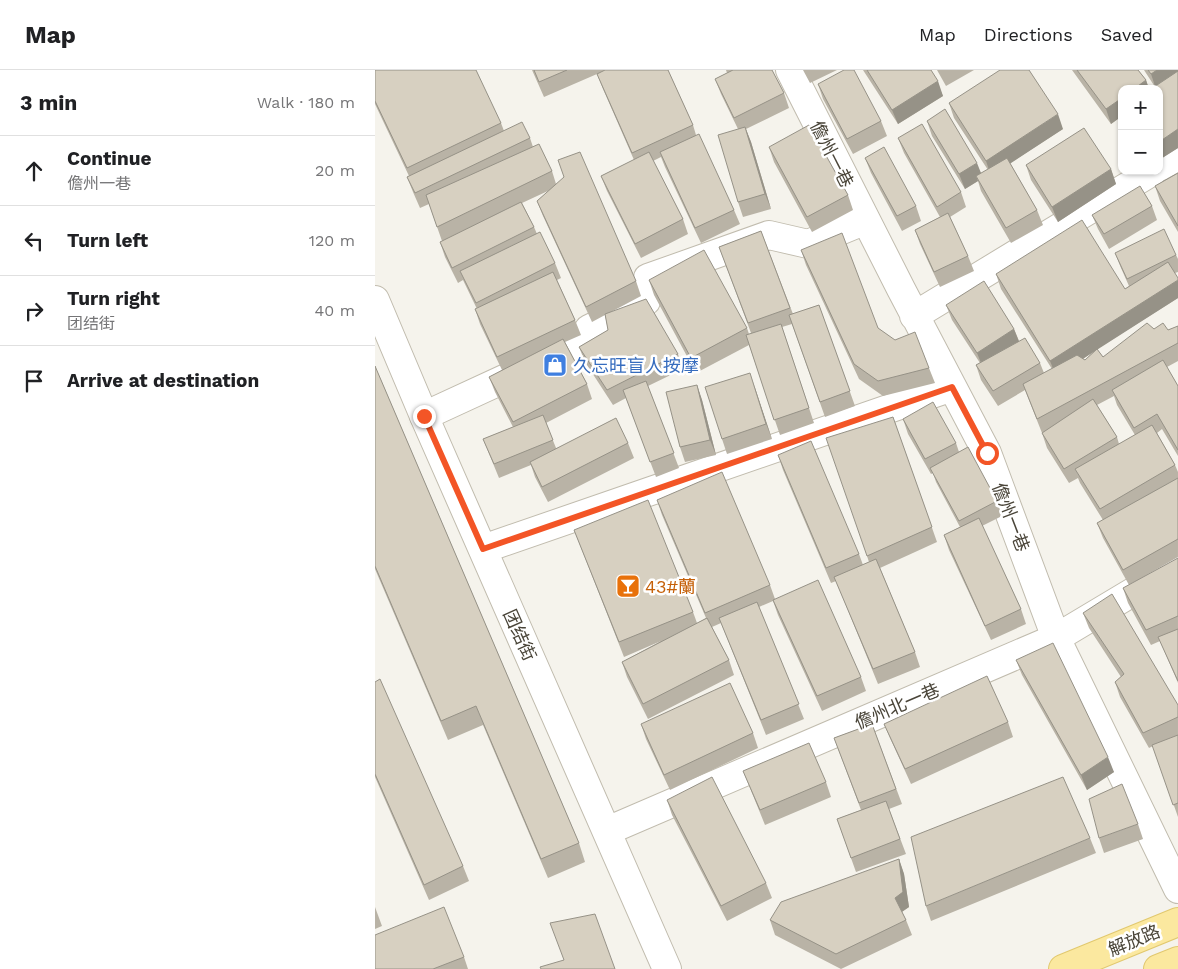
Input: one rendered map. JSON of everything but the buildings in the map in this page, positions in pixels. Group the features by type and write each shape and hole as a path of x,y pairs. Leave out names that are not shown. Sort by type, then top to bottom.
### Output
{"main road":[{"name":"解放路","path":"1063,969 1178,922"},
{"name":"解放路","path":"1158,969 1178,961"}],"street":[{"name":"儋州一巷","path":"790,70 914,316 987,453 1056,638 1178,889"},
{"path":"1163,165 1178,156"},
{"path":"914,316 1146,175"},
{"path":"424,416 578,345 589,329 646,301 648,278 769,235 808,244 866,220"},
{"name":"团结街","path":"375,300 667,969"},
{"path":"483,549 952,387"},
{"name":"儋州北一巷","path":"607,831 1056,638 1178,565"}],"place":[{"name":"久忘旺盲人按摩","path":"555,365"},
{"name":"43#蘭","path":"628,586"}],"route":[{"path":"424,416 483,549 952,387 987,453"}]}
